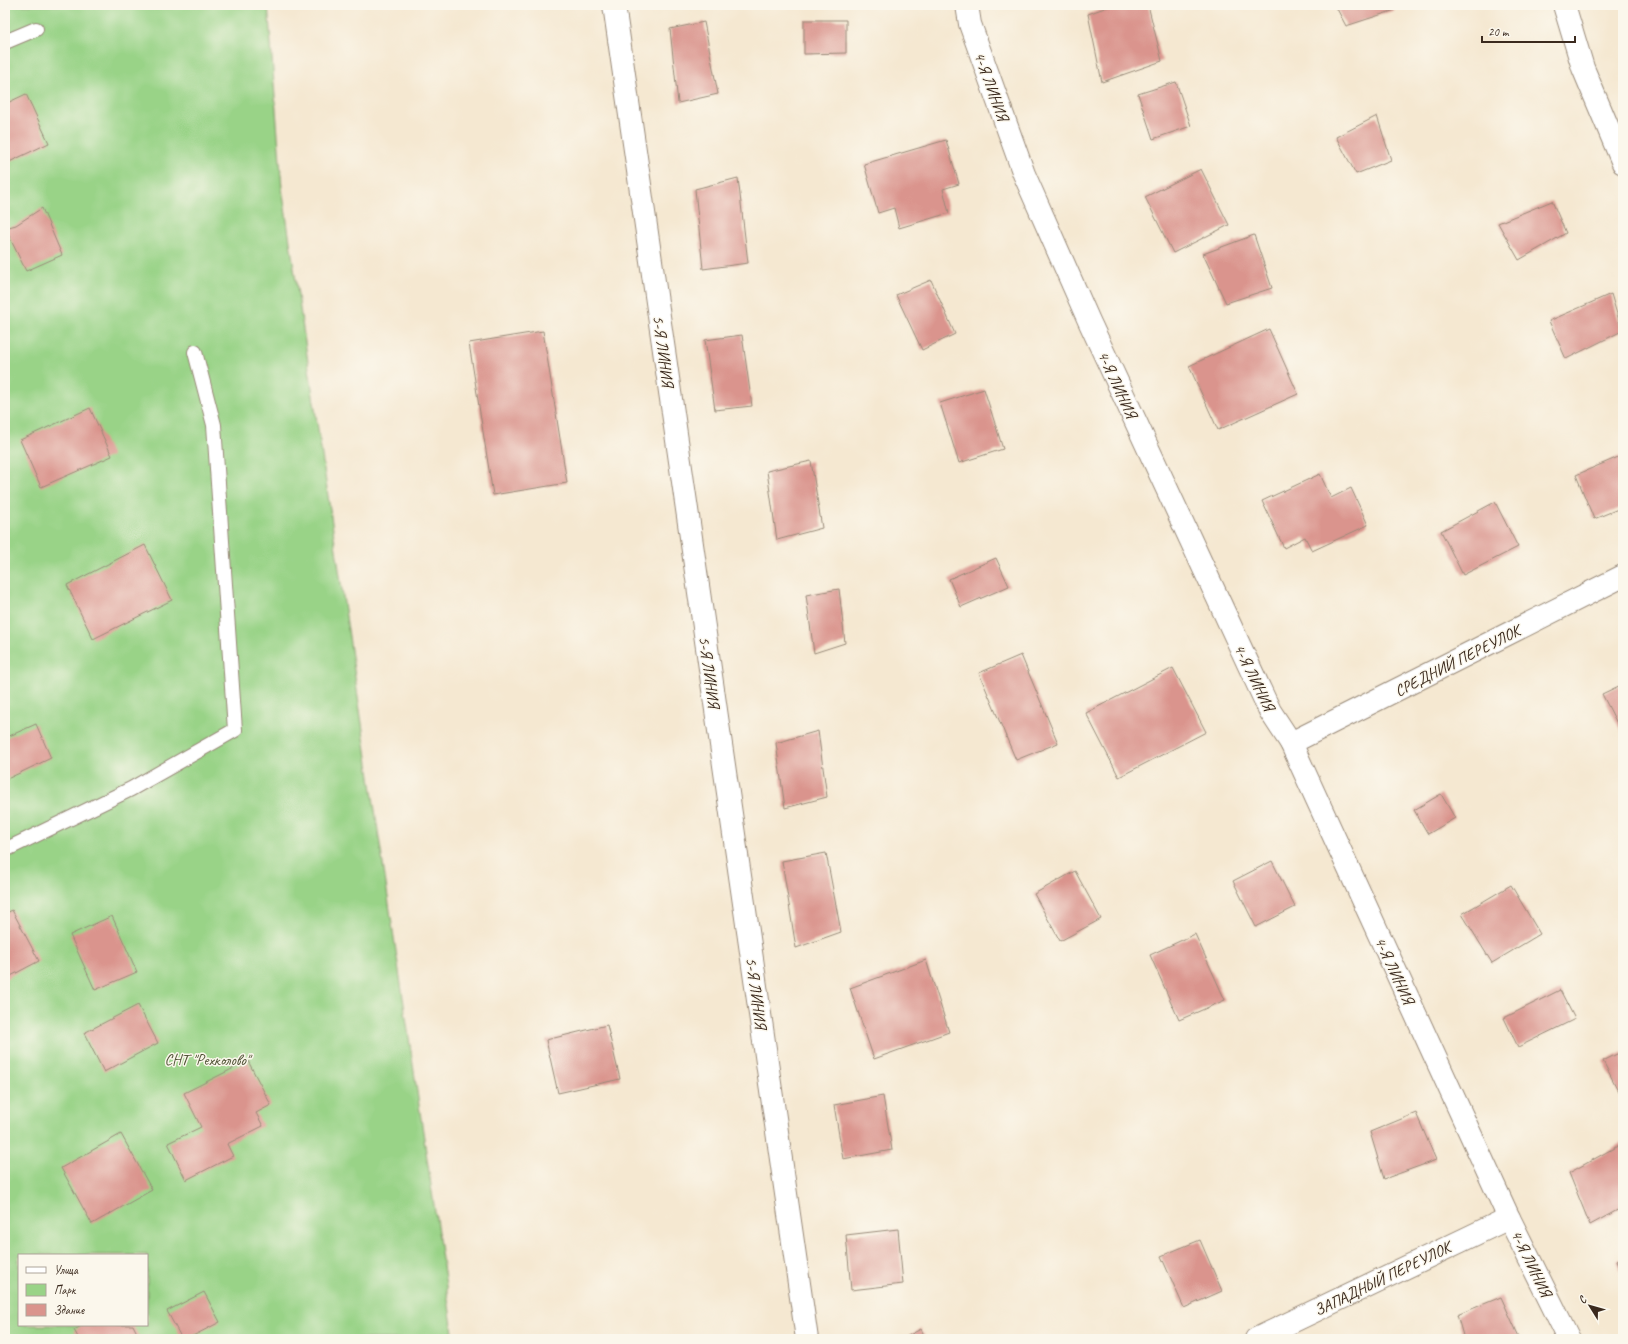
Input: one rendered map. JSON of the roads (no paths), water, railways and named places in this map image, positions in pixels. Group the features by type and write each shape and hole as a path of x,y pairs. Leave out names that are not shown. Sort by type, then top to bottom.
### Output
{"street":[{"name":"5-Я ЛИНИЯ","path":"614,5 807,1339"},
{"name":"4-Я ЛИНИЯ","path":"967,5 970,24 1024,174 1092,328 1267,704 1291,743 1509,1218 1569,1339"},
{"path":"1564,5 1583,68 1623,163"},
{"name":"СРЕДНИЙ ПЕРЕУЛОК","path":"1291,743 1623,576"},
{"name":"ЗАПАДНЫЙ ПЕРЕУЛОК","path":"1256,1339 1509,1218"}],"lane":[{"path":"5,42 36,29"},
{"path":"5,850 131,789 235,730 214,425 194,352"}],"park label":[{"name":"СНТ \"Рехколово\"","path":"207,1059"}]}
